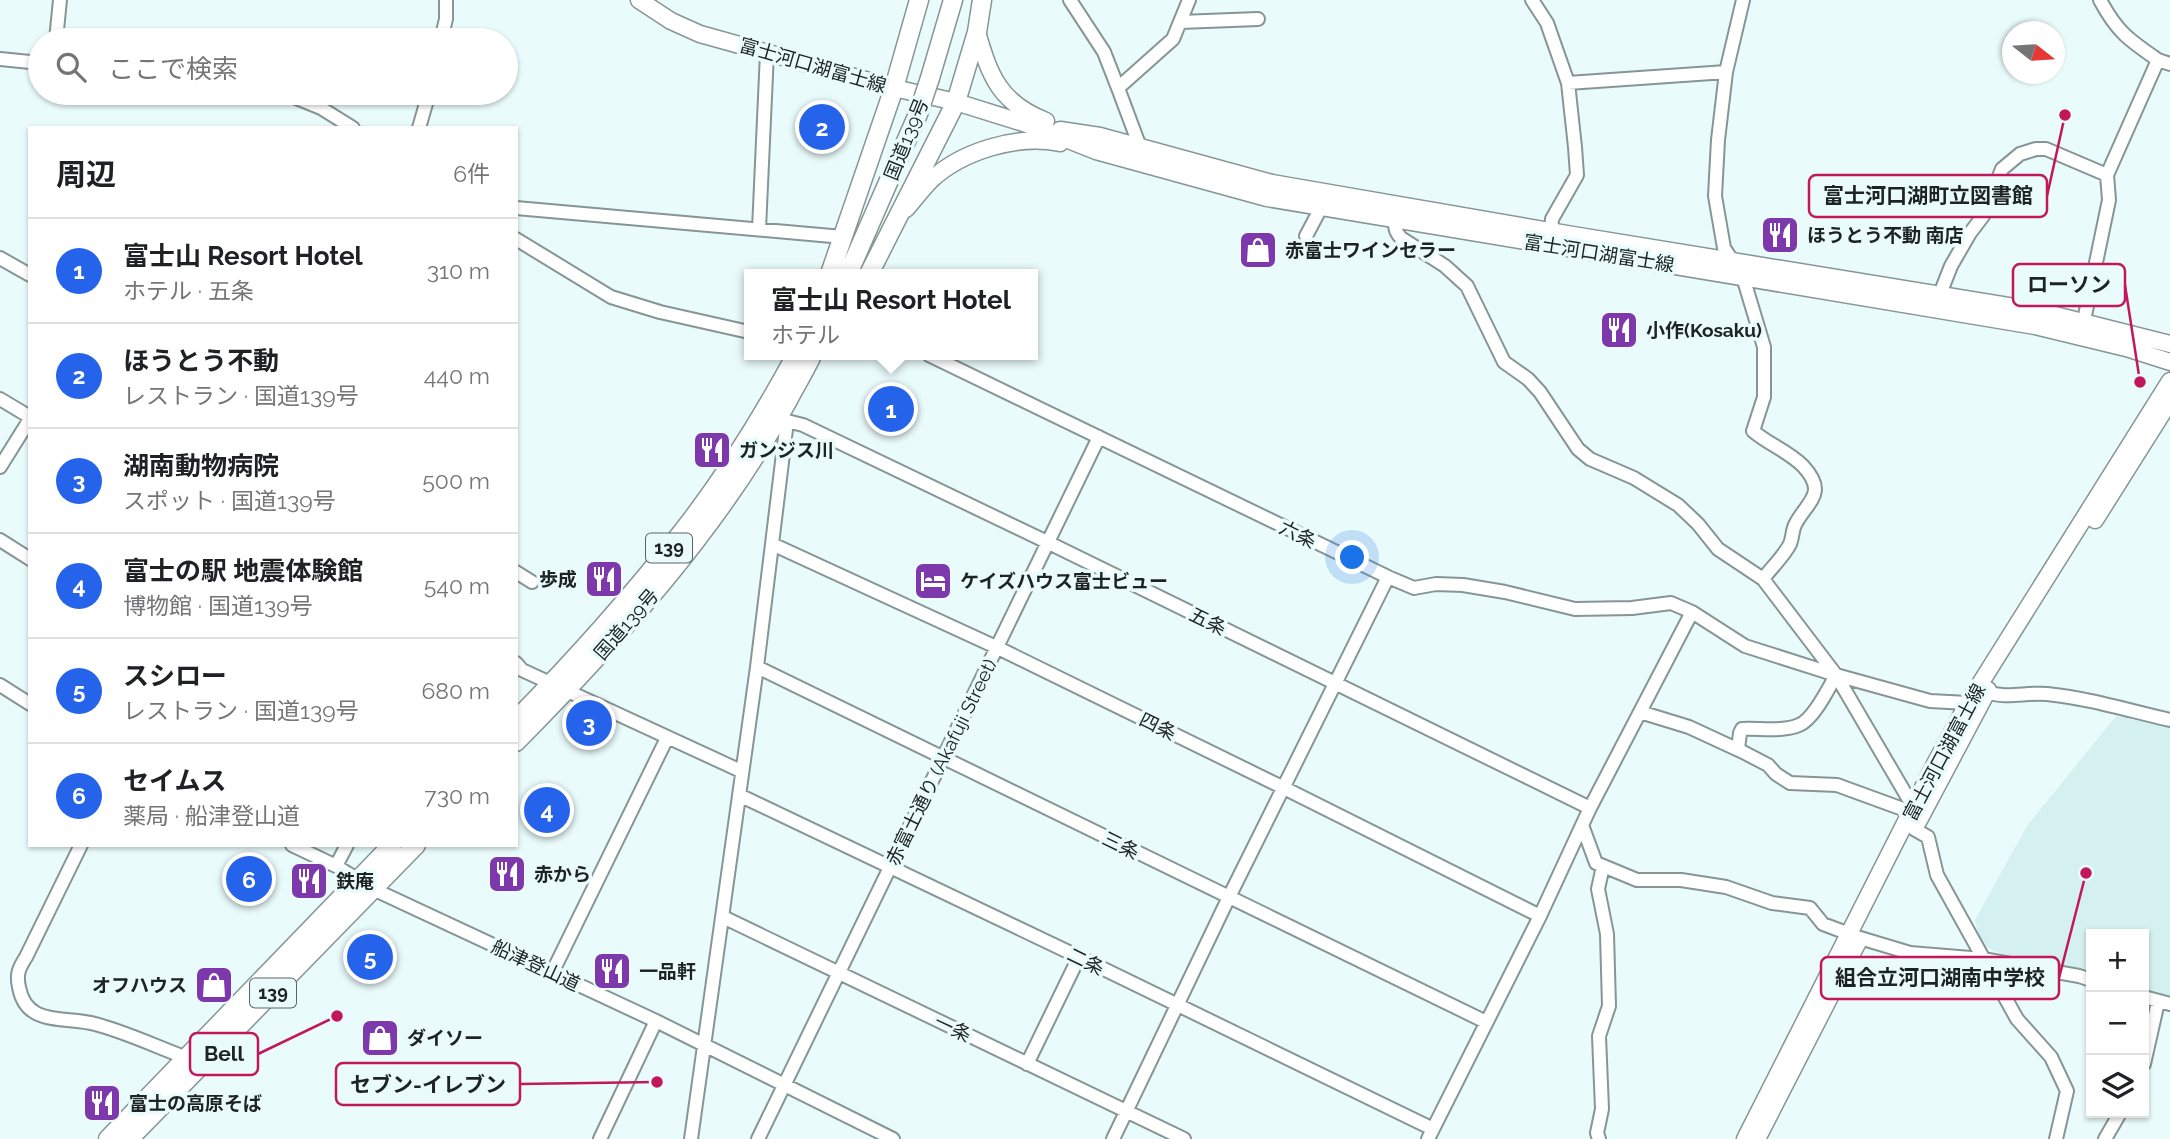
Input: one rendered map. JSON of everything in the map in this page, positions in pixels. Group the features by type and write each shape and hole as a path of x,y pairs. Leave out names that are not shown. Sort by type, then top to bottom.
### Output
{"highway":[{"name":"国道139号","path":"832,269 894,88 919,0"},
{"name":"国道139号","path":"850,269 918,114 953,0"},
{"path":"872,269 956,102 977,32 982,0"},
{"name":"国道139号","path":"518,739 617,610 684,529 766,410 793,360"},
{"name":"国道139号","path":"518,718 559,687 635,616 692,546 762,447 809,360"},
{"path":"762,447 787,421 822,360"},
{"name":"139","path":"129,1139 366,885 391,847"},
{"name":"139","path":"107,1139 366,885 414,847"}],"main road":[{"name":"富士河口湖富士線","path":"639,0 671,21 700,34 1138,154 1329,192 1397,211 1743,277 1942,310 2082,328 2170,344"},
{"path":"977,32 987,68 1005,96 1032,116 1098,144"},
{"path":"900,216 932,179 964,159 997,145 1031,139 1098,144"},
{"name":"富士河口湖富士線","path":"1138,154 1245,192 1321,207 1397,211 1551,231 1940,294 2082,328 2170,362"},
{"name":"富士河口湖富士線","path":"1758,1139 1969,703 2170,381"},
{"name":"富士河口湖富士線","path":"1914,814 1987,692 2170,401"},
{"name":"富士河口湖富士線","path":"1745,1139 1855,936"}],"street":[{"path":"57,28 60,0"},
{"path":"444,28 446,0"},
{"path":"1070,0 1104,52 1138,154"},
{"path":"1118,88 1173,39 1189,0"},
{"path":"1532,0 1547,23 1568,83 1577,175 1552,219 1551,231"},
{"path":"1743,0 1726,72 1715,196 1724,248 1743,277 1764,347 1764,397 1753,431 1802,465 1810,475 1814,487 1814,498 1796,522 1790,544 1763,579"},
{"path":"2082,328 2109,200 2107,175 2164,62 2126,38 2100,0"},
{"path":"1180,22 1258,19"},
{"path":"759,229 767,53"},
{"path":"0,59 28,62"},
{"path":"1568,83 1726,72"},
{"path":"314,105 351,126"},
{"path":"420,126 426,105"},
{"path":"1940,294 1951,266 1983,216 2002,169 2020,154 2046,149 2107,175"},
{"path":"1306,236 1329,192"},
{"path":"518,208 843,237"},
{"path":"1397,211 1394,226 1396,233 1401,239 1445,266 1467,286 1504,362 1528,379 1540,392 1578,449 1590,459 1634,478 1678,505 1718,549 1763,579 1836,675 1908,798 1928,837 1937,875 1983,959 2017,1019 2051,1057 2067,1091 2056,1139"},
{"path":"518,240 611,298 744,331"},
{"path":"0,258 28,274"},
{"name":"六条","path":"939,360 1388,578 1414,588 1436,584 1463,585 1575,609 1632,608 1671,603 1692,612 1745,646 1930,701 1969,703"},
{"path":"0,399 28,417"},
{"path":"0,467 28,421"},
{"path":"691,1139 757,667 787,421"},
{"name":"五条","path":"787,421 803,425 1047,542 1590,808"},
{"name":"赤富士通り (Akafuji Street)","path":"758,1139 1099,437"},
{"path":"0,540 28,558"},
{"name":"四条","path":"772,544 996,647 1540,916"},
{"path":"518,573 532,582"},
{"path":"1113,1139 1229,897 1388,578"},
{"path":"1431,1134 1540,916 1590,808 1692,612"},
{"path":"518,665 522,670 741,771"},
{"name":"三条","path":"757,667 1486,1022"},
{"path":"1738,749 1742,729 1793,727 1804,722 1836,675"},
{"path":"0,685 28,703"},
{"path":"1969,703 1987,692 1995,695 2046,694 2170,720"},
{"path":"1640,712 1689,727 1738,749 1768,765 1790,783 1837,785 1914,814"},
{"path":"552,973 667,738"},
{"name":"二条","path":"739,795 1079,957 1431,1134"},
{"path":"1582,825 1596,863 1637,880 1681,880 1726,887 1772,902 1810,908 1823,923 1910,953 1983,959 2086,978"},
{"path":"80,847 18,970 17,978 24,1003 33,1012 51,1018 94,1024 187,1058"},
{"name":"船津登山道","path":"296,847 336,866 366,885 704,1044 893,1139"},
{"path":"336,866 346,847"},
{"path":"1598,1139 1602,1109 1599,1036 1609,1006 1607,934 1598,889 1603,866"},
{"name":"一条","path":"723,917 1184,1139"},
{"path":"1027,1063 1079,957"},
{"path":"2147,1055 2164,1003"},
{"path":"600,1139 656,1021"},
{"path":"2105,1139 2117,1118"}],"shaded area":[{"path":"2116,716 2170,728 2170,998 2149,994 2149,929 2086,929 2086,978 2007,957 1981,944 1975,920 2027,826"}],"place":[{"name":"富士河口湖町立図書館","path":"2065,115"},
{"name":"ほうとう不動","path":"822,127"},
{"name":"ほうとう不動 南店","path":"1780,235"},
{"name":"赤富士ワインセラー","path":"1258,250"},
{"name":"小作(Kosaku)","path":"1619,330"},
{"name":"ローソン","path":"2140,382"},
{"name":"富士山 Resort Hotel","path":"891,409"},
{"name":"ガンジス川","path":"712,450"},
{"name":"歩成","path":"604,579"},
{"name":"ケイズハウス富士ビュー","path":"933,581"},
{"name":"湖南動物病院","path":"589,723"},
{"name":"富士の駅 地震体験館","path":"547,810"},
{"name":"組合立河口湖南中学校","path":"2086,873"},
{"name":"赤から","path":"507,874"},
{"name":"セイムス","path":"249,879"},
{"name":"鉄庵","path":"309,881"},
{"name":"スシロー","path":"370,957"},
{"name":"一品軒","path":"612,971"},
{"name":"オフハウス","path":"214,985"},
{"name":"Bell","path":"337,1016"},
{"name":"ダイソー","path":"380,1038"},
{"name":"セブン-イレブン","path":"657,1082"},
{"name":"富士の高原そば","path":"102,1103"}]}
